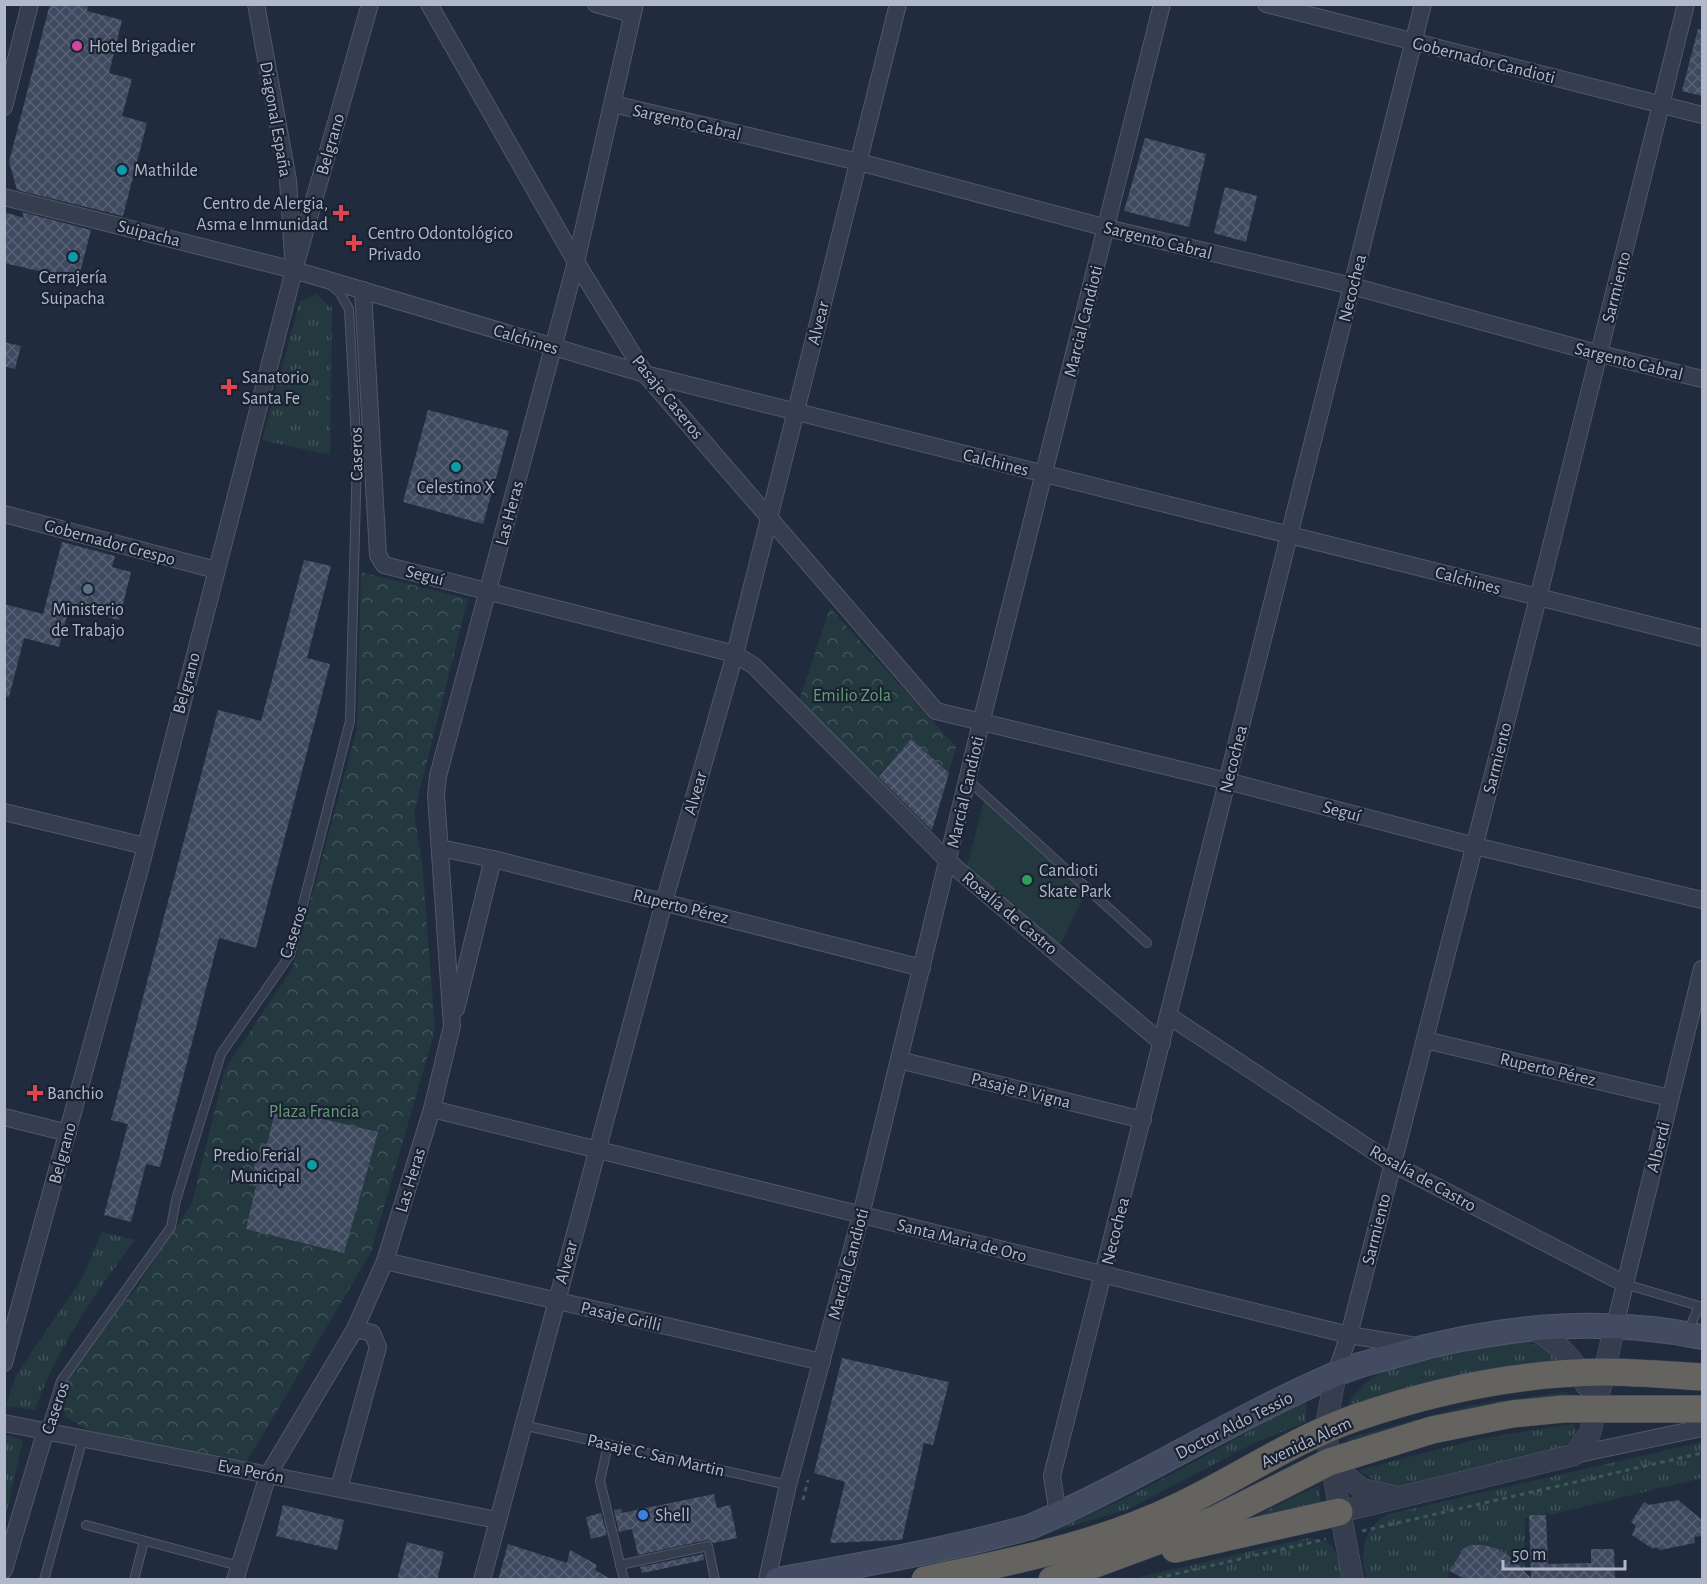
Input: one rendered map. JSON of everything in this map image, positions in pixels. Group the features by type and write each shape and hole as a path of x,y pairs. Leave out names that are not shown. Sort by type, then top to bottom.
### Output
{"highway":[{"name":"Avenida Alem","path":"926,1580 1072,1548 1131,1528 1178,1507 1324,1430 1443,1393 1511,1381 1593,1372 1702,1377"},
{"name":"Avenida Alem","path":"1052,1580 1095,1566 1214,1520 1329,1462 1400,1439 1512,1414 1595,1408 1702,1409"},
{"path":"1095,1566 1341,1523"}],"main road":[{"name":"Doctor Aldo Tessio","path":"777,1580 866,1565 983,1540 1030,1527 1058,1515 1336,1373 1423,1347 1473,1336 1532,1328 1615,1325 1695,1336"}],"street":[{"path":"4,107 30,4"},
{"name":"Diagonal España","path":"256,4 288,180 294,270"},
{"name":"Belgrano","path":"4,1363 145,846 294,270 370,4"},
{"name":"Pasaje Caseros","path":"429,4 576,262 645,374 936,711 981,723"},
{"path":"596,4 634,9"},
{"name":"Alvear","path":"482,1580 664,902 735,654 898,4"},
{"name":"Marcial Candioti","path":"767,1580 788,1485 861,1215 969,781 981,723 1162,4"},
{"name":"Gobernador Candioti","path":"1266,4 1702,115"},
{"name":"Necochea","path":"1058,1515 1052,1476 1423,4"},
{"name":"Sarmiento","path":"1353,1580 1324,1430 1336,1373 1349,1335 1475,846 1686,4"},
{"name":"Las Heras","path":"452,1026 436,795 438,776 576,262 634,9"},
{"name":"Sargento Cabral","path":"613,104 859,162 1107,228 1352,286 1600,354 1702,379"},
{"name":"Suipacha","path":"4,197 294,270"},
{"name":"Calchines","path":"294,270 645,374 1291,533 1538,598 1702,638"},
{"name":"Seguí","path":"363,290 378,555 384,565 735,654"},
{"name":"Gobernador Crespo","path":"4,514 216,570"},
{"name":"Rosalía de Castro","path":"735,654 754,666 949,862 1162,1043"},
{"name":"Seguí","path":"981,723 1227,781 1475,846 1702,900"},
{"path":"4,812 145,846"},
{"name":"Ruperto Pérez","path":"440,848 493,859 922,968"},
{"name":"Las Heras","path":"237,1573 268,1475 355,1329 385,1261 432,1109 493,859"},
{"name":"Alberdi","path":"1615,1325 1702,969"},
{"name":"Rosalía de Castro","path":"1169,1016 1393,1164 1625,1284"},
{"name":"Ruperto Pérez","path":"1425,1040 1670,1098"},
{"name":"Pasaje P. Vigna","path":"899,1060 1143,1120"},
{"name":"Santa Maria de Oro","path":"432,1109 1349,1335 1423,1347"},
{"path":"4,1118 68,1132"},
{"name":"Pasaje Grilli","path":"385,1261 822,1362"},
{"path":"1574,1455 1590,1432 1595,1408 1593,1372 1615,1325"},
{"path":"1532,1328 1593,1372"},
{"path":"339,1488 378,1347 372,1333 355,1329"},
{"name":"Eva Perón","path":"4,1423 497,1520"},
{"path":"1341,1523 1405,1497 1574,1455 1702,1428"},
{"name":"Caseros","path":"4,1570 8,1540 46,1430"},
{"path":"1329,1462 1362,1489 1374,1494 1405,1497"}],"lane":[{"name":"Caseros","path":"46,1430 62,1381 171,1227 176,1200 221,1054 290,955 350,722 357,456 349,309 340,293 321,278"},
{"path":"969,781 1147,943"},
{"path":"1625,1284 1701,1306 1695,1336"},
{"name":"Pasaje C. San Martin","path":"523,1425 788,1485"},
{"path":"44,1580 83,1438"},
{"path":"608,1445 600,1480 624,1580"},
{"path":"86,1525 144,1541 237,1573"},
{"path":"134,1580 144,1541"},
{"path":"620,1564 708,1546 715,1580"}],"path":[{"path":"1149,1580 1341,1523 1702,1453"}],"green space":[{"path":"317,295 332,308 330,455 262,440 300,301"},
{"name":"Plaza Francia","path":"361,572 468,599 414,813 422,862 435,1030 371,1252 246,1463 88,1430 66,1417 60,1397 66,1373 137,1287 192,1203 225,1069 292,969 357,729"},
{"name":"Emilio Zola","path":"830,608 956,747 930,836 799,701"},
{"name":"Candioti Skate Park","path":"985,797 1086,891 1059,948 966,870"},
{"path":"102,1232 135,1240 78,1322 54,1364 35,1410 6,1406 16,1375 81,1280"},
{"path":"1529,1342 1553,1353 1567,1369 1346,1415 1351,1398 1367,1382 1386,1369 1502,1344"},
{"path":"1565,1392 1571,1395 1571,1400 1346,1443 1349,1438 1467,1406"},
{"path":"1306,1398 1306,1422 1254,1443 1129,1509 1048,1533 1147,1487"},
{"path":"1573,1424 1577,1430 1571,1440 1555,1453 1410,1486 1383,1483 1359,1470 1478,1439"},
{"path":"4,1435 23,1440 5,1519"},
{"path":"1702,1442 1702,1478 1549,1515 1548,1513 1525,1518 1525,1579 1500,1550 1483,1545 1470,1545 1450,1571 1447,1579 1366,1579 1363,1559 1365,1542 1373,1526 1389,1514"},
{"path":"1319,1485 1321,1506 1259,1520 1258,1515"},
{"path":"1308,1538 1325,1541 1330,1545 1337,1556 1343,1579 1127,1580"}],"building":[{"path":"50,4 88,4 87,11 122,20 109,73 132,79 122,116 147,123 123,216 17,190 9,162"},
{"path":"1698,29 1702,30 1702,96 1682,91"},
{"path":"1145,138 1206,154 1189,227 1124,211"},
{"path":"1225,187 1257,196 1246,242 1214,233"},
{"path":"4,212 24,218 22,212 91,230 78,280 4,263"},
{"path":"4,342 21,346 15,369 4,366"},
{"name":"Celestino X","path":"428,410 509,431 483,524 403,502"},
{"name":"Ministerio de Trabajo","path":"62,542 115,556 112,567 131,572 119,620 69,607 59,647 24,638 9,697 4,696 4,604 43,614"},
{"path":"304,560 331,566 307,658 330,664 256,948 219,938 160,1167 146,1164 131,1222 104,1215 128,1124 111,1120 218,710 261,721"},
{"path":"911,739 949,773 932,830 879,777"},
{"name":"Predio Ferial Municipal","path":"276,1108 378,1132 344,1253 246,1229 256,1186 249,1185 261,1143 267,1144"},
{"path":"842,1358 949,1382 933,1445 924,1443 902,1540 830,1543 845,1482 814,1473"},
{"path":"714,1494 717,1508 730,1505 737,1538 714,1543 707,1540 638,1555 632,1529 619,1532 614,1510 621,1509 622,1513"},
{"path":"1678,1500 1702,1520 1702,1536 1694,1537 1695,1543 1660,1550 1656,1547 1653,1549 1632,1535 1636,1526 1631,1522 1644,1502 1649,1505"},
{"path":"283,1505 344,1520 337,1550 276,1536"},
{"path":"601,1513 607,1535 591,1539 586,1517"},
{"path":"1529,1515 1546,1515 1548,1564 1591,1563 1591,1549 1614,1549 1615,1580 1466,1580 1450,1571 1463,1549 1470,1545 1482,1545 1496,1548 1506,1554 1531,1578"},
{"path":"407,1542 444,1552 437,1580 397,1580"},
{"path":"508,1544 567,1563 570,1550 597,1565 595,1570 612,1580 498,1580"},
{"path":"703,1554 704,1560 642,1573 640,1567"}],"place":[{"name":"Hotel Brigadier","path":"77,46"},
{"name":"Mathilde","path":"122,170"},
{"name":"Centro de Alergia, Asma e Inmunidad","path":"341,213"},
{"name":"Centro Odontológico Privado","path":"354,243"},
{"name":"Cerrajería Suipacha","path":"73,257"},
{"name":"Sanatorio Santa Fe","path":"229,387"},
{"name":"Celestino X","path":"456,467"},
{"name":"Ministerio de Trabajo","path":"88,589"},
{"name":"Candioti Skate Park","path":"1027,880"},
{"name":"Banchio","path":"35,1093"},
{"name":"Predio Ferial Municipal","path":"312,1165"},
{"name":"Shell","path":"643,1515"}]}
